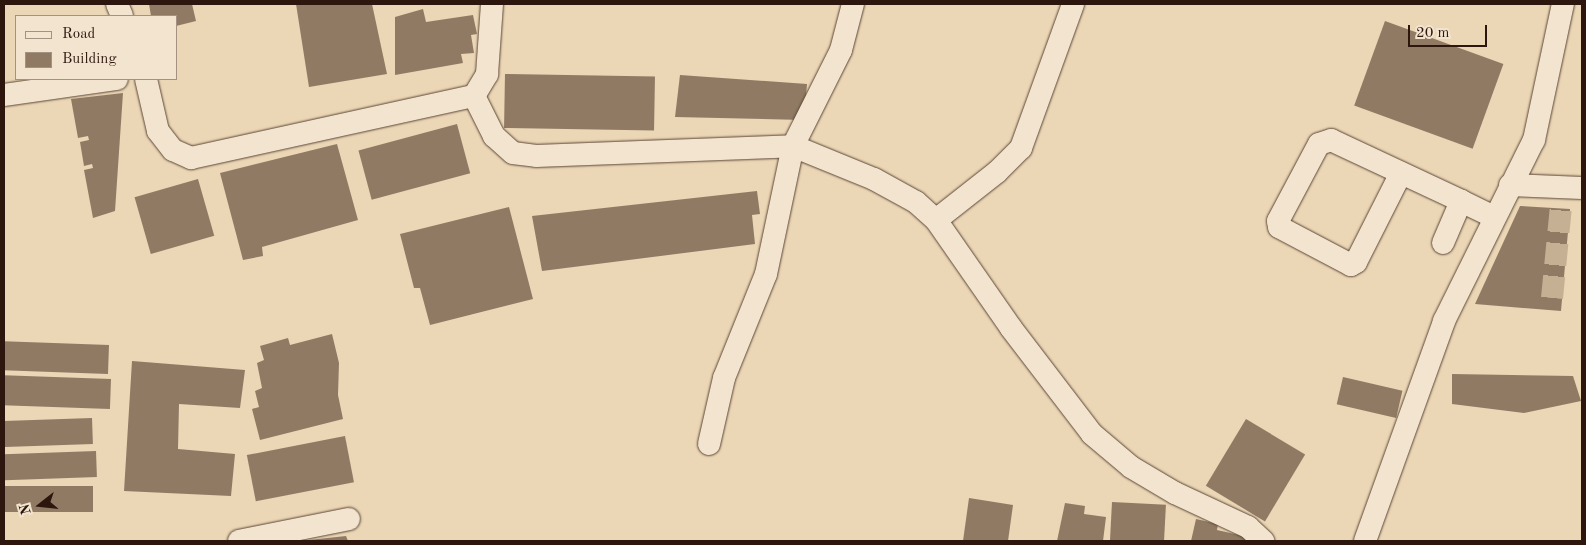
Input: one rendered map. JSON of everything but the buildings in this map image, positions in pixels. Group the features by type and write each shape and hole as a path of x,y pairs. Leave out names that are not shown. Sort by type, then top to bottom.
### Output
{"street":[{"path":"146,80 158,131 172,150 191,158 474,96 487,74 492,4"},
{"path":"708,444 724,378 766,274 793,146 841,50 853,4"},
{"path":"936,220 997,172 1021,148 1073,4"},
{"path":"1365,541 1444,322 1510,184 1534,140 1563,4"},
{"path":"4,95 110,80"},
{"path":"474,96 494,136 513,153 536,156 793,146 874,179 916,202 936,220 1011,328 1092,434 1131,467 1175,493 1248,527 1263,541"},
{"path":"1401,173 1356,262 1351,265 1279,227 1282,212 1319,144 1331,140 1461,201 1494,217"},
{"path":"1510,184 1569,194"},
{"path":"1443,244 1461,201"},
{"path":"239,541 349,519"}],"tunnel":[{"path":"1552,298 1561,206"}]}
